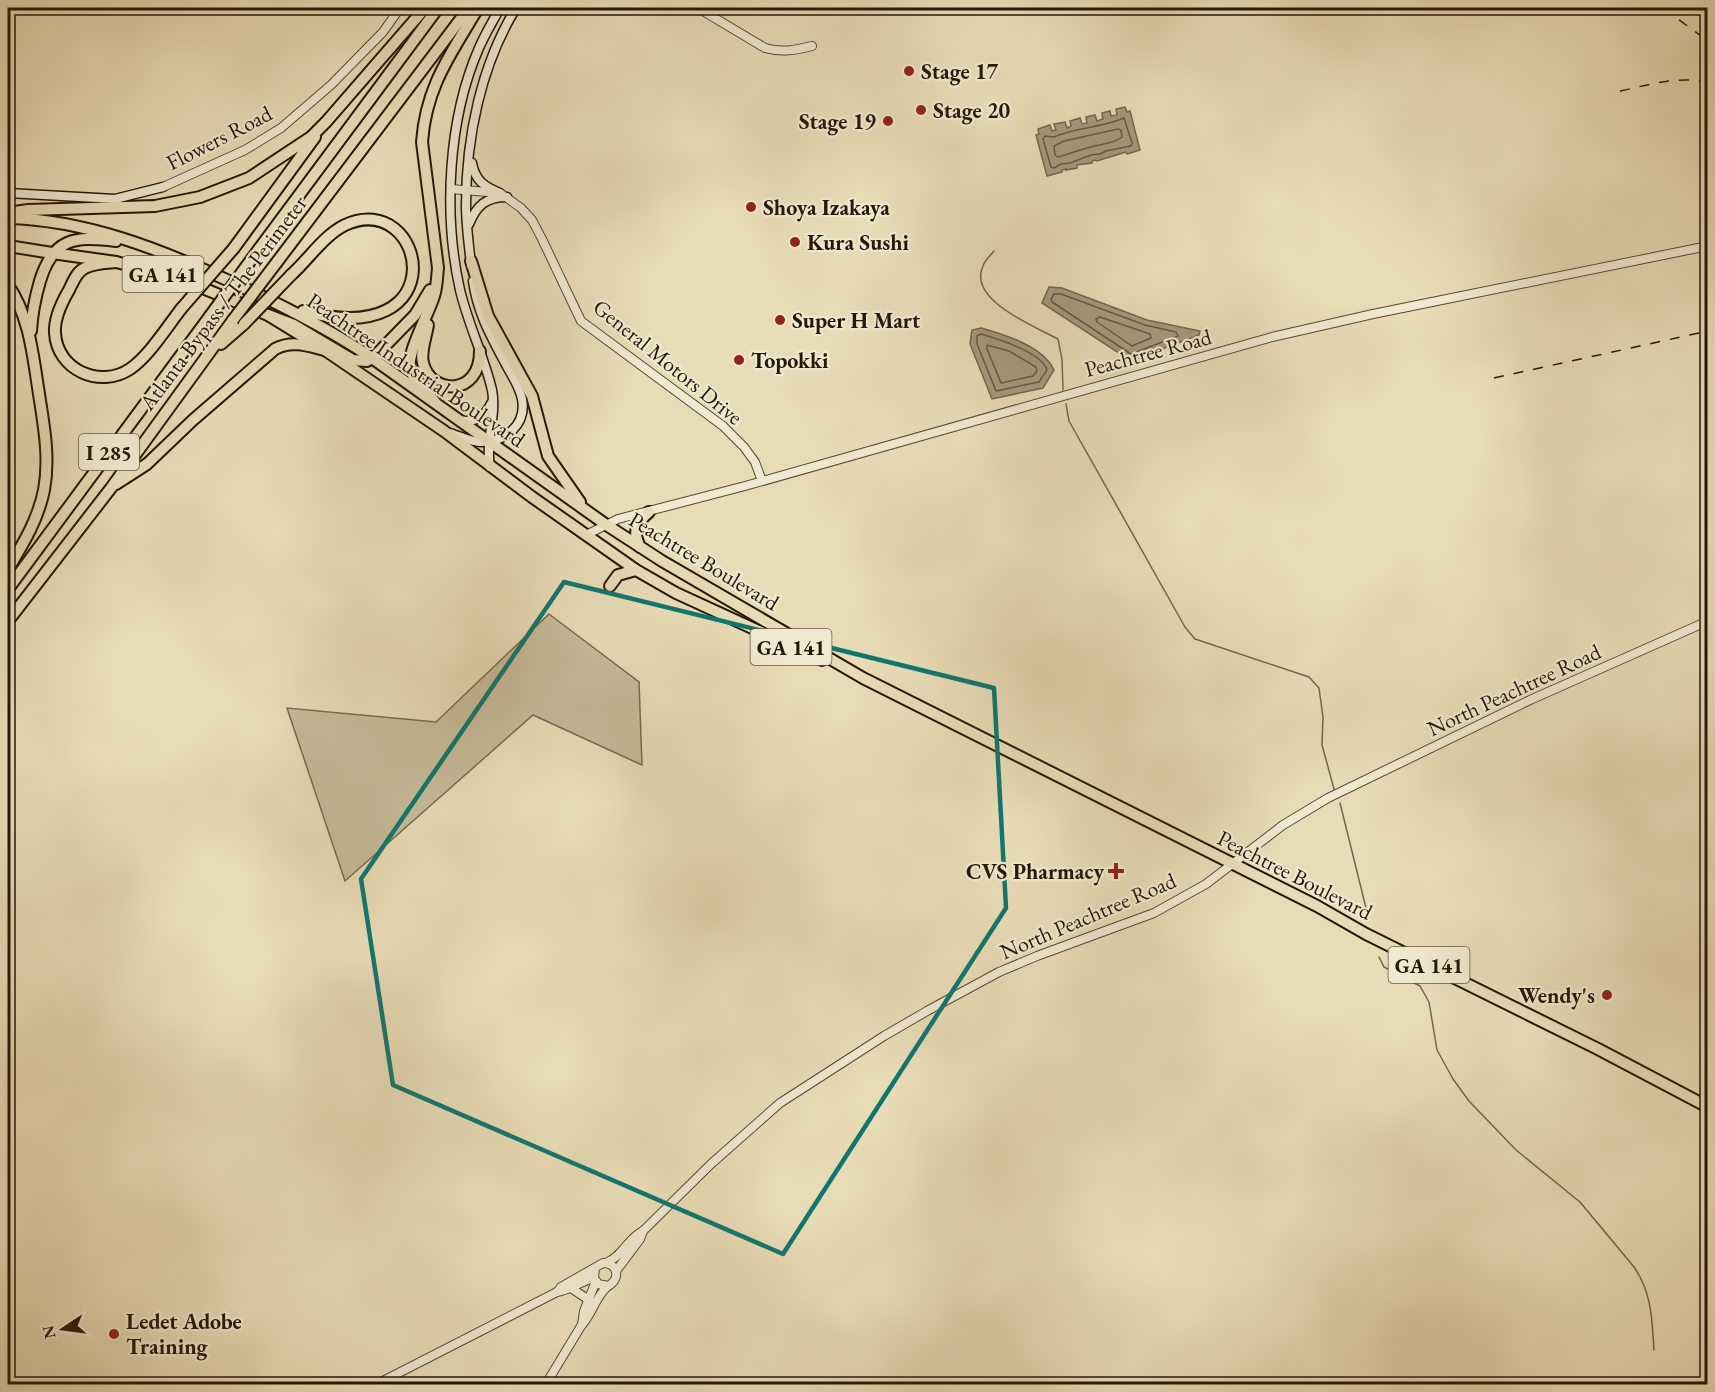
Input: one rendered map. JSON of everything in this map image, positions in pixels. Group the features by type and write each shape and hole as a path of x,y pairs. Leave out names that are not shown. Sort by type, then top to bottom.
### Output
{"highway":[{"path":"8,213 28,210 155,206 200,197 249,178 311,137 425,8"},
{"name":"Atlanta Bypass / The Perimeter","path":"8,589 438,8"},
{"name":"Atlanta Bypass / The Perimeter","path":"8,621 111,488 205,358 238,322 277,262 469,8"},
{"path":"478,8 442,67 429,99 423,124 422,142 438,268 422,355 427,372 435,380 447,386 461,386 473,375 479,363 480,351"},
{"path":"116,262 93,264 82,268 67,293 57,318 55,334 59,350 71,366 88,375 107,378 122,373 136,364 234,248 326,122"},
{"name":"Peachtree Industrial Boulevard","path":"8,218 68,224 97,230 194,265 287,307 372,358 588,511"},
{"path":"238,322 291,275 329,236 344,226 363,221 382,223 399,234 411,252 414,266 411,285 405,295 390,309 360,318 333,318 287,307"},
{"path":"30,337 37,291 47,260 52,253 67,243 80,240 109,240 137,244"},
{"name":"Peachtree Industrial Boulevard","path":"8,246 116,262 176,277 268,315 444,431 588,534"},
{"path":"268,315 294,325 353,360 361,361 372,358 415,315 429,295 434,274 434,246"},
{"path":"471,261 488,316 532,396 548,456 588,511"},
{"path":"8,285 21,310 30,337 47,444 46,478 39,509 33,525 8,569"},
{"path":"434,296 413,350 410,368 416,381 435,402"},
{"path":"111,488 147,464 274,349 295,344 325,351"},
{"name":"Peachtree Boulevard","path":"588,511 640,546 863,678"},
{"path":"640,546 636,537 636,528 639,521 649,512"},
{"name":"Peachtree Boulevard","path":"588,534 636,570 676,593 863,678 1317,906 1366,934 1611,1056 1707,1107"},
{"path":"610,586 618,575 636,570"}],"main road":[{"path":"490,466 488,441 493,399 458,280 453,243 451,189 457,130 468,80 479,48 500,8"},
{"path":"444,431 474,441 488,441 507,436 512,432 521,416 522,400 518,388 479,311 471,261 466,189 473,125 483,88 494,54 516,8"},
{"path":"470,153 474,174 487,188 504,195"},
{"name":"Flowers Road","path":"8,193 115,199 163,187"},
{"path":"468,227 480,204 504,195"},
{"path":"460,420 467,422 478,419 485,414 493,399"}],"street":[{"name":"Flowers Road","path":"163,187 245,150 281,128 331,85 383,32 400,8"},
{"path":"698,8 765,48 790,51 812,46"},
{"path":"451,189 504,195"},
{"name":"General Motors Drive","path":"504,195 532,220 581,321 723,426 755,462 762,481"},
{"name":"Peachtree Road","path":"588,534 605,524 1282,335 1373,314 1707,246"},
{"name":"North Peachtree Road","path":"557,1292 583,1273 621,1254 632,1238 780,1103 884,1036 999,972 1154,913 1206,884 1283,825 1357,783 1530,700 1707,621"},
{"name":"North Peachtree Road","path":"581,1326 588,1318 599,1295 616,1278 616,1271 640,1239 643,1230"},
{"path":"606,1263 612,1265 616,1271"},
{"path":"546,1384 581,1326 595,1280 595,1268"},
{"name":"North Peachtree Road","path":"377,1384 557,1292 584,1280 595,1280"},
{"path":"595,1280 601,1285 608,1286"},
{"path":"570,1288 589,1299"},
{"path":"8,1379 15,1384"}],"highlighted area":[{"path":"564,582 994,688 1006,908 783,1254 393,1085 361,879"}],"shaded area":[{"path":"549,614 639,682 642,765 533,715 345,881 287,708 436,722"}],"water":[{"path":"1125,107 1127,112 1130,111 1140,150 1077,165 1077,168 1062,170 1062,172 1047,176 1036,135 1039,134 1038,129 1050,125 1052,131 1056,130 1054,124 1065,122 1067,128 1071,126 1070,121 1080,118 1082,124 1087,123 1086,117 1095,115 1097,121 1103,119 1102,113 1110,111 1111,116 1117,115 1116,109"},
{"path":"1049,287 1062,288 1147,320 1200,331 1199,335 1131,361 1042,303"},
{"path":"981,328 1022,343 1041,354 1054,370 1043,388 992,399 970,344 972,330"}],"waterway":[{"path":"994,251 983,266 981,278 985,290 1006,311 1058,339 1062,359 1063,390"},
{"path":"1066,404 1069,421 1185,627 1195,639 1309,677 1319,688 1323,717 1322,745 1334,789"},
{"path":"1340,803 1367,912"},
{"path":"1379,957 1384,967 1420,986 1429,1002 1437,1050 1453,1079 1469,1101 1516,1150 1580,1202 1634,1267 1648,1297 1654,1350"}],"railway":[{"path":"1663,8 1708,41"},
{"path":"1696,8 1708,16"},
{"path":"1620,91 1675,80 1708,83"},
{"path":"1494,378 1708,331"}],"place":[{"name":"Stage 17","path":"909,71"},
{"name":"Stage 20","path":"921,110"},
{"name":"Stage 19","path":"888,121"},
{"name":"Shoya Izakaya","path":"751,207"},
{"name":"Kura Sushi","path":"795,242"},
{"name":"Super H Mart","path":"780,320"},
{"name":"Topokki","path":"739,360"},
{"name":"CVS Pharmacy","path":"1116,871"},
{"name":"Wendy's","path":"1607,995"},
{"name":"Ledet Adobe Training","path":"114,1334"}]}
